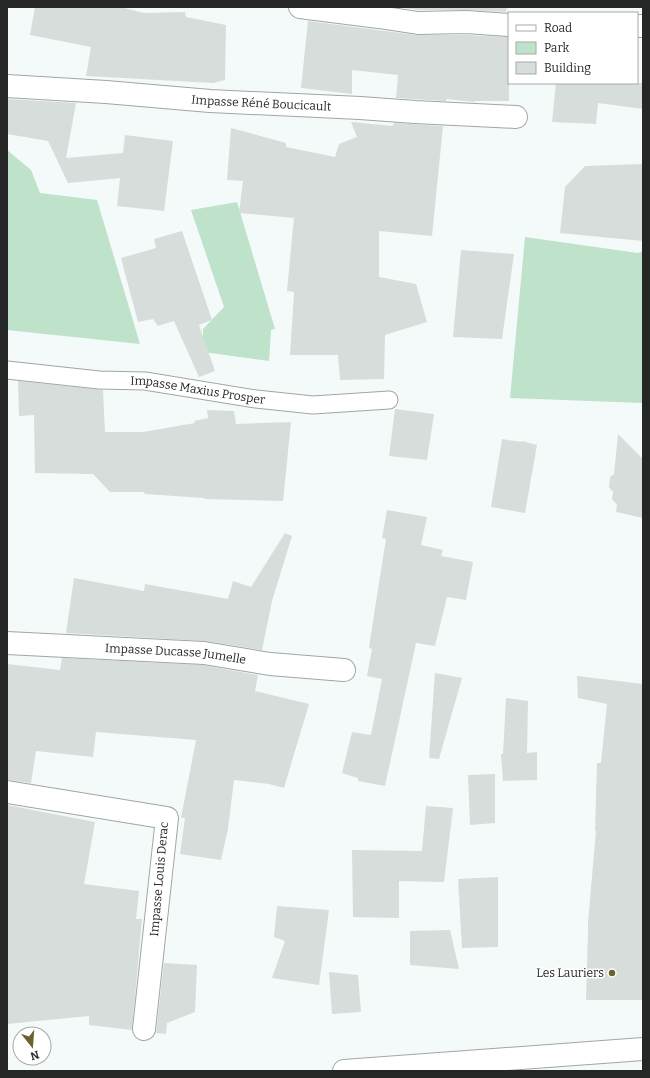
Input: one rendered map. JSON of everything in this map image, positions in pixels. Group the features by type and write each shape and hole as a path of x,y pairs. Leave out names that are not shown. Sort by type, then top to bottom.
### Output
{"street":[{"path":"300,7 418,23 466,22 508,26"},
{"name":"Impasse Réné Boucicault","path":"7,86 106,92 210,101 360,108 516,118"},
{"name":"Impasse Ducasse Jumelle","path":"7,643 204,653 270,664 344,670"},
{"name":"Impasse Louis Derac","path":"7,792 167,818 144,1029"},
{"path":"344,1071 436,1068 643,1049"}],"lane":[{"name":"Impasse Maxius Prosper","path":"7,370 99,380 145,381 250,398 313,405 389,400"}],"green space":[{"path":"7,150 31,170 40,193 97,200 140,344 7,330"},
{"path":"237,202 275,329 271,330 269,361 203,352 203,329 224,307 191,210"},
{"path":"525,237 638,253 643,251 643,403 510,398"}],"building":[{"path":"35,7 120,7 144,13 185,12 186,17 226,25 225,80 213,83 86,76 91,47 30,35"},
{"path":"396,7 507,7 506,12 419,10"},
{"path":"308,21 416,35 508,37 509,101 475,102 446,99 446,101 396,98 398,75 352,70 352,94 301,88"},
{"path":"643,83 643,109 598,103 596,124 552,122 556,84"},
{"path":"7,99 76,103 66,158 123,153 125,135 173,141 164,211 117,206 120,178 68,183 48,141 7,134"},
{"path":"351,122 393,126 394,123 443,126 432,236 379,231 379,277 416,284 427,322 385,335 384,379 340,380 338,355 290,355 294,292 287,291 294,218 239,213 243,181 227,180 231,128 286,143 286,147 335,157 339,144 357,137"},
{"path":"643,164 643,241 560,233 565,187 585,166"},
{"path":"182,231 212,320 199,325 215,371 199,377 174,321 158,326 153,319 138,322 121,258 156,248 154,239"},
{"path":"461,250 514,254 502,339 453,337"},
{"path":"18,381 103,390 105,432 143,432 195,423 194,421 208,418 207,410 234,411 236,424 291,422 283,501 204,499 145,494 144,492 110,492 93,474 35,473 34,415 19,416"},
{"path":"395,409 434,414 427,460 389,456"},
{"path":"618,434 643,459 643,518 616,512 617,505 612,499 613,492 609,487 610,477 614,474"},
{"path":"502,439 522,441 537,445 525,513 491,507"},
{"path":"387,510 427,517 421,545 443,550 441,556 473,562 466,600 447,597 435,646 416,643 385,786 358,781 358,778 342,773 352,732 371,735 382,679 367,676 372,649 369,648 386,539 382,538"},
{"path":"285,533 292,536 272,601 262,650 205,641 66,633 74,578 144,591 145,584 228,599 233,581 251,587"},
{"path":"62,658 203,665 258,675 255,691 309,704 284,788 269,784 234,780 228,829 221,860 180,854 185,818 181,818 196,740 96,732 93,757 36,751 31,783 7,780 7,664 60,670"},
{"path":"435,673 462,678 439,759 429,758"},
{"path":"577,676 643,684 643,1000 586,1000 588,922 596,831 597,763 601,763 607,704 578,698"},
{"path":"506,698 528,701 527,753 537,752 537,780 503,781 501,754 503,754"},
{"path":"495,774 495,823 470,825 468,775"},
{"path":"7,805 95,822 84,884 139,891 136,919 142,919 132,1030 89,1025 89,1016 7,1024"},
{"path":"426,806 453,808 444,882 399,881 399,918 353,917 352,850 422,851"},
{"path":"498,877 498,947 462,948 458,879"},
{"path":"277,906 329,910 319,985 272,978 285,941 274,937"},
{"path":"450,930 459,969 410,965 410,931"},
{"path":"164,963 197,965 195,1012 167,1023 166,1034 156,1033"},
{"path":"329,972 358,975 361,1012 332,1014"}],"place":[{"name":"Les Lauriers","path":"612,973"}]}
